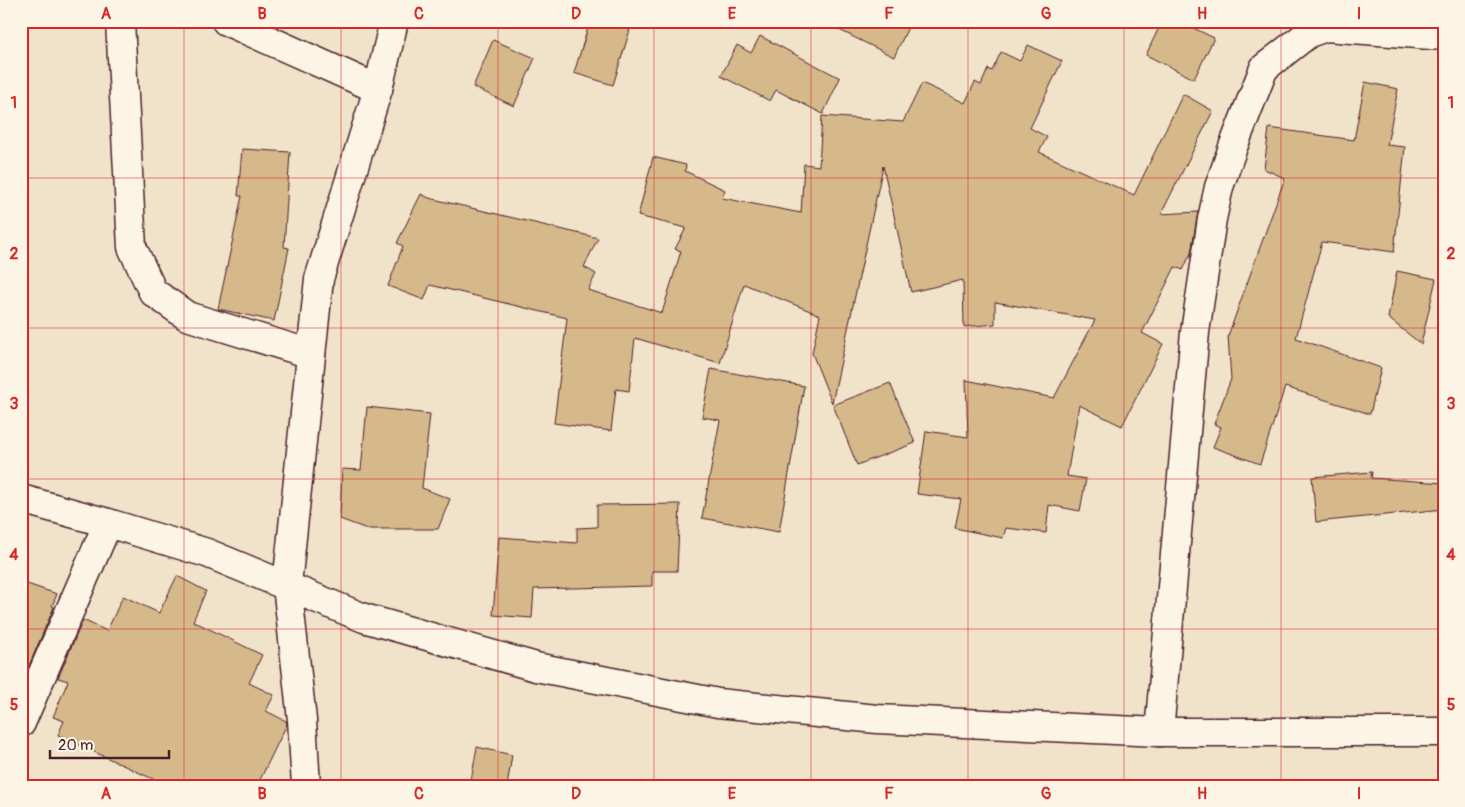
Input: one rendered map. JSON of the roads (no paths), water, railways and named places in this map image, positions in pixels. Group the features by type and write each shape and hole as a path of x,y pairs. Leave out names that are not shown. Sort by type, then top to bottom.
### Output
{"street":[{"path":"120,21 132,247 153,292 187,316 312,354"},
{"path":"226,21 378,89"},
{"path":"306,786 302,720 287,585 319,279 378,89 394,21"},
{"path":"1160,732 1196,332 1212,218 1233,147 1264,68 1315,26 1444,36"},
{"path":"21,499 108,522 207,553 364,618 536,667 718,703 877,719 1160,732 1444,732"},
{"path":"21,723 108,522"}]}
